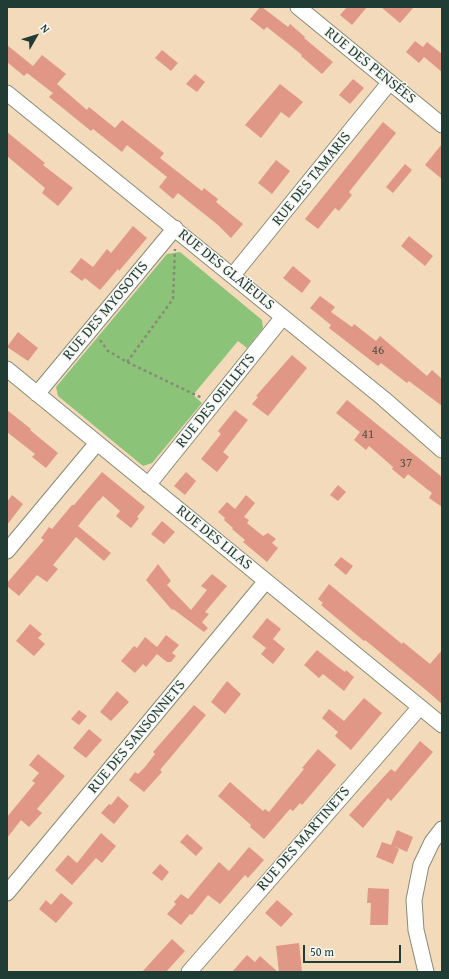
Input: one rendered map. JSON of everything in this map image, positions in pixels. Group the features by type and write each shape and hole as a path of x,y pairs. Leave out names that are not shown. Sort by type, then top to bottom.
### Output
{"street":[{"name":"RUE DES PENSÉES","path":"298,7 442,125"},
{"name":"RUE DES TAMARIS","path":"233,275 390,82"},
{"name":"RUE DES GLAÏEULS","path":"7,93 233,275 384,399 442,450"},
{"name":"RUE DES MYOSOTIS","path":"37,394 175,228"},
{"name":"RUE DES OEILLETS","path":"148,485 283,317"},
{"name":"RUE DES LILAS","path":"7,369 442,725"},
{"path":"7,551 97,443"},
{"name":"RUE DES SANSONNETS","path":"7,893 266,581"},
{"name":"RUE DES MARTINETS","path":"189,972 420,707"},
{"path":"426,972 416,930 414,900 421,865 432,842 442,829"}],"path":[{"path":"127,362 173,299 175,247"},
{"path":"96,335 108,351 127,362 206,400"}],"green space":[{"path":"180,252 262,320 263,328 247,348 238,341 193,395 202,403 152,463 143,466 58,396 56,387 167,254"}],"building":[{"path":"260,7 288,27 290,24 305,37 304,38 333,62 322,74 301,56 302,55 267,27 264,30 250,19"},
{"path":"347,7 367,7 352,25 340,15"},
{"path":"381,7 414,7 400,23"},
{"path":"415,41 423,47 427,42 442,54 442,72 424,57 419,63 406,52"},
{"path":"7,45 33,66 42,55 66,74 57,84 87,110 89,107 115,128 122,120 164,153 160,158 202,191 204,188 218,199 216,202 243,224 231,238 218,225 178,193 173,199 159,187 167,177 127,145 122,152 93,129 91,131 49,97 53,93 27,73 24,76 7,62"},
{"path":"162,50 178,63 171,71 155,58"},
{"path":"195,74 205,82 197,92 186,84"},
{"path":"353,79 364,88 350,104 339,95"},
{"path":"280,84 303,102 289,118 281,112 261,138 245,125"},
{"path":"383,122 396,133 349,192 352,195 339,211 335,208 318,229 305,219"},
{"path":"7,132 45,163 43,165 73,188 58,206 42,193 45,188 7,156"},
{"path":"442,144 442,179 425,165"},
{"path":"276,160 290,171 272,194 258,183"},
{"path":"405,164 412,170 393,193 386,187"},
{"path":"133,226 147,238 119,271 118,269 100,290 85,278 82,281 70,272 81,258 93,267 107,249 111,253"},
{"path":"409,236 433,256 425,266 401,246"},
{"path":"293,266 311,281 302,293 283,278"},
{"path":"320,296 335,307 331,312 352,327 354,324 376,341 380,336 427,376 432,370 442,379 442,406 409,381 407,383 381,363 378,366 329,328 331,325 310,308"},
{"path":"18,332 38,348 28,361 7,347"},
{"path":"292,355 307,368 268,416 252,404 258,397 256,396"},
{"path":"347,400 442,477 442,507 429,498 432,493 408,474 404,479 369,446 366,450 354,440 360,432 336,413"},
{"path":"7,410 58,453 46,468 32,457 35,454 7,432"},
{"path":"235,410 248,420 223,452 229,457 217,472 201,459 221,434 218,431"},
{"path":"102,472 145,507 137,517 139,518 131,528 116,516 120,511 103,496 78,526 111,553 104,561 76,537 53,565 58,569 47,582 37,575 19,596 7,586 7,583 44,540 41,538 49,527 52,529"},
{"path":"186,472 196,481 185,495 174,486"},
{"path":"338,485 346,492 338,501 330,495"},
{"path":"12,495 23,504 7,525 7,502"},
{"path":"246,495 255,503 244,517 249,520 247,523 263,536 268,533 276,539 272,543 278,548 267,562 243,542 245,540 232,529 233,528 224,520 225,518 218,512 227,502 235,509"},
{"path":"162,521 175,532 164,544 151,534"},
{"path":"341,557 353,566 346,575 334,565"},
{"path":"158,564 171,581 167,585 191,610 207,590 201,586 212,574 227,586 205,612 209,614 202,622 208,628 204,632 173,609 172,610 146,580"},
{"path":"329,584 402,644 403,642 430,664 442,650 442,704 321,605 323,603 318,599"},
{"path":"267,618 281,629 273,639 285,649 273,664 261,654 266,648 252,637"},
{"path":"30,624 42,634 38,638 45,644 34,656 16,641"},
{"path":"166,635 179,645 172,653 176,656 171,662 167,662 157,654 146,667 143,664 135,673 121,661 134,646 137,648 145,637 157,647"},
{"path":"317,650 345,672 346,670 354,677 344,691 323,674 319,678 304,665"},
{"path":"227,681 241,694 225,714 211,702"},
{"path":"117,691 129,702 111,721 100,712"},
{"path":"364,698 382,713 351,750 335,736 338,732 322,718 329,709 344,721"},
{"path":"194,705 206,715 160,770 162,772 144,792 129,780 135,772 138,774 145,767 155,754 153,752"},
{"path":"79,710 87,716 79,725 71,719"},
{"path":"89,729 102,740 86,758 73,748"},
{"path":"420,741 433,752 391,801 388,798 363,828 349,815 391,769 395,772"},
{"path":"318,749 336,765 302,805 300,803 293,811 290,809 264,839 250,827 251,825 218,796 230,782 263,811 265,809 269,812 304,769 302,768"},
{"path":"38,754 65,776 37,809 42,813 29,827 21,820 7,838 7,817 35,783 32,781 39,773 29,765"},
{"path":"118,796 129,806 114,824 101,813 109,804 111,805"},
{"path":"397,830 413,837 407,852 394,846 399,849 393,864 376,857 382,842 391,845"},
{"path":"101,833 116,846 102,863 96,858 72,885 55,870 68,855 77,863"},
{"path":"187,834 203,848 196,856 180,842"},
{"path":"249,847 264,860 248,878 245,875 220,904 208,895 192,915 190,914 181,925 167,914 176,904 174,902 181,894 188,899 219,862 229,871"},
{"path":"160,864 169,872 162,881 152,873"},
{"path":"368,888 389,889 388,925 370,925 371,903 367,903"},
{"path":"61,893 73,903 56,923 39,909 46,900 51,905"},
{"path":"277,900 293,914 281,927 265,913"},
{"path":"172,939 185,951 166,972 142,972"},
{"path":"299,943 302,972 279,972 276,946"},
{"path":"247,955 255,962 260,956 278,972 232,972"}]}
